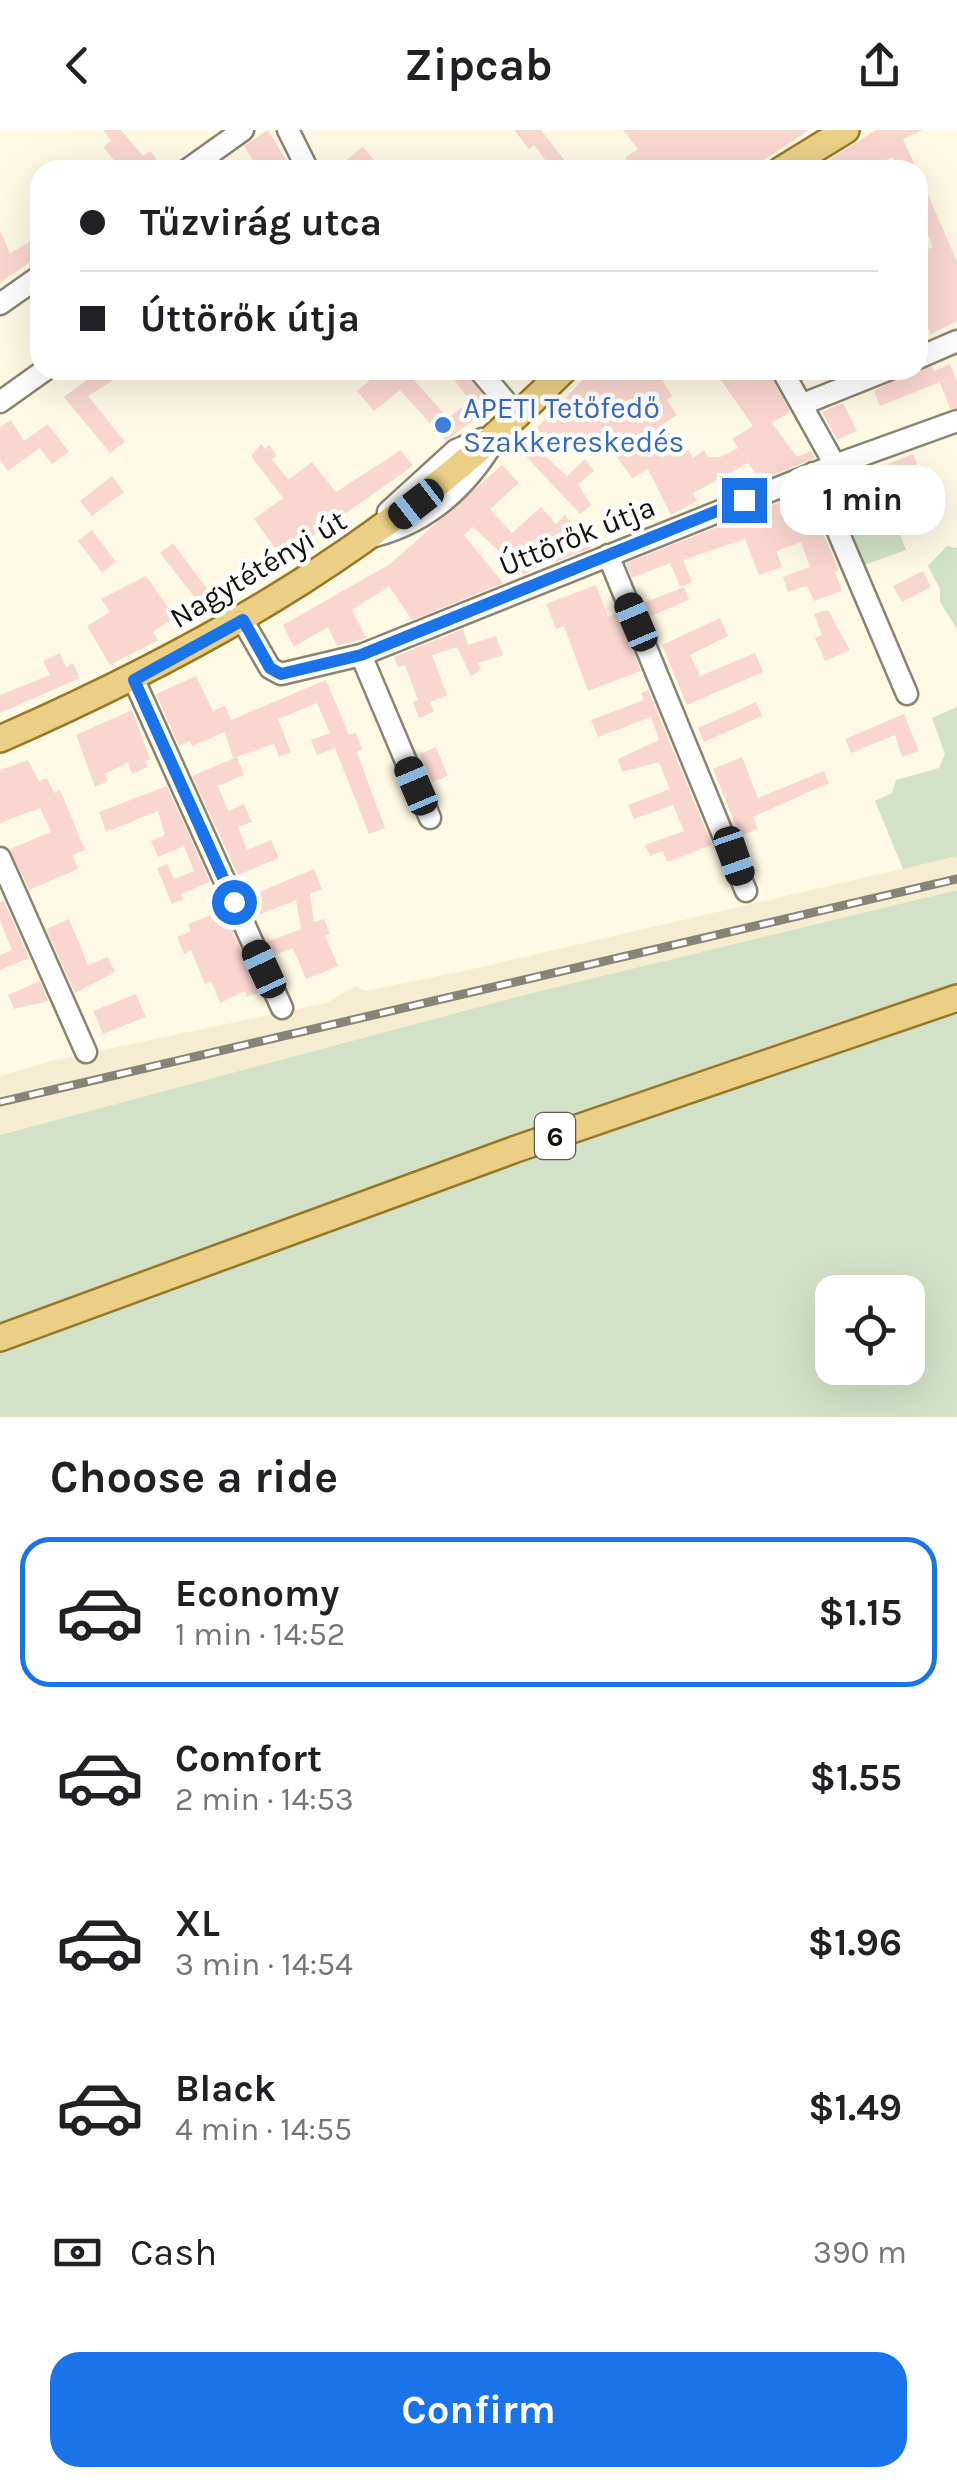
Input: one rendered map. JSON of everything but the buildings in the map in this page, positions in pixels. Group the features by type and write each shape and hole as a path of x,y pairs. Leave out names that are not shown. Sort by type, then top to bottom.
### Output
{"main road":[{"path":"797,160 846,130"},
{"name":"Nagytétényi út","path":"0,739 134,680 243,620 375,536 509,424 554,380"},
{"name":"6","path":"0,1338 445,1175 957,998"}],"street":[{"path":"201,160 243,130"},
{"path":"288,130 303,160"},
{"path":"0,304 30,283"},
{"path":"928,354 957,341"},
{"path":"0,402 31,380"},
{"path":"485,380 509,424"},
{"path":"788,380 835,464"},
{"path":"803,404 863,380"},
{"name":"Úttörők útja","path":"243,620 270,668 281,674 361,655 835,464 957,422"},
{"path":"813,473 907,694"},
{"path":"608,555 746,891"},
{"path":"361,655 430,818"},
{"path":"134,680 282,1008"},
{"path":"0,858 86,1052"}],"shaded area":[{"path":"957,856 957,890 520,996 0,1135 0,1076 51,1061 326,1003 356,986 365,991 473,969"}],"green space":[{"path":"874,465 906,550 864,565 832,481"},
{"path":"947,546 957,548 957,629 940,602 940,589 928,566"},
{"path":"957,707 957,856 903,869 875,801 892,793 896,780 939,768 945,754 932,718"},
{"path":"957,890 957,984 539,1127 0,1322 0,1135 520,996"},
{"path":"957,1013 957,1417 0,1417 0,1353 208,1271"}],"railway":[{"path":"0,1102 957,879"}],"place":[{"name":"APETI Tetőfedő Szakkereskedés","path":"443,425"}],"route":[{"path":"234,902 134,680 243,620 270,668 281,674 361,655 744,500"}]}
